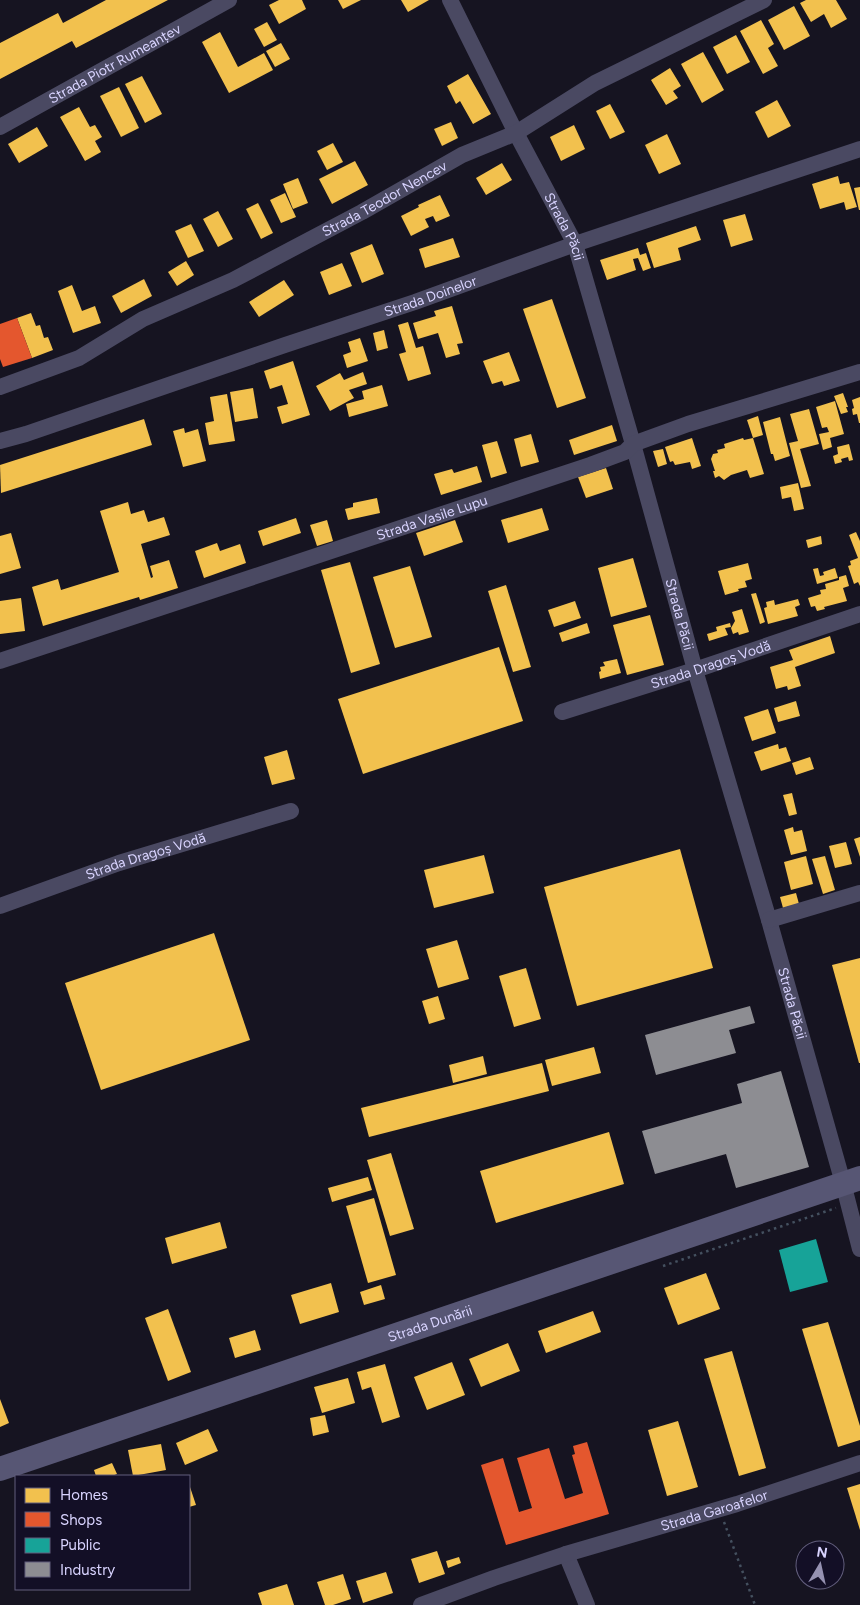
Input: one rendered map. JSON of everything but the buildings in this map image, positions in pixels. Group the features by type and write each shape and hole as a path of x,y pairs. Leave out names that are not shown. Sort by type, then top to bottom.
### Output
{"main road":[{"name":"Strada Dunării","path":"0,1468 852,1180"}],"street":[{"name":"Strada Piotr Rumeanțev","path":"0,127 229,0"},
{"name":"Strada Păcii","path":"450,0 516,133 575,244 633,444 695,670 769,920 852,1180 860,1249"},
{"name":"Strada Teodor Nencev","path":"0,387 79,358 143,319 242,275 362,212 462,155 516,133 595,83 764,0"},
{"name":"Strada Doinelor","path":"0,441 26,434 415,302 575,244 860,149"},
{"name":"Strada Vasile Lupu","path":"0,661 590,465 625,452 633,444 697,422 860,372"},
{"name":"Strada Dragoș Vodă","path":"562,712 695,670 860,614"},
{"name":"Strada Dragoș Vodă","path":"0,906 119,863 291,811"},
{"path":"769,920 860,894"},
{"name":"Strada Garoafelor","path":"421,1605 566,1554 719,1509 860,1463"},
{"path":"566,1554 587,1605"}],"path":[{"path":"719,1509 755,1605"}]}
